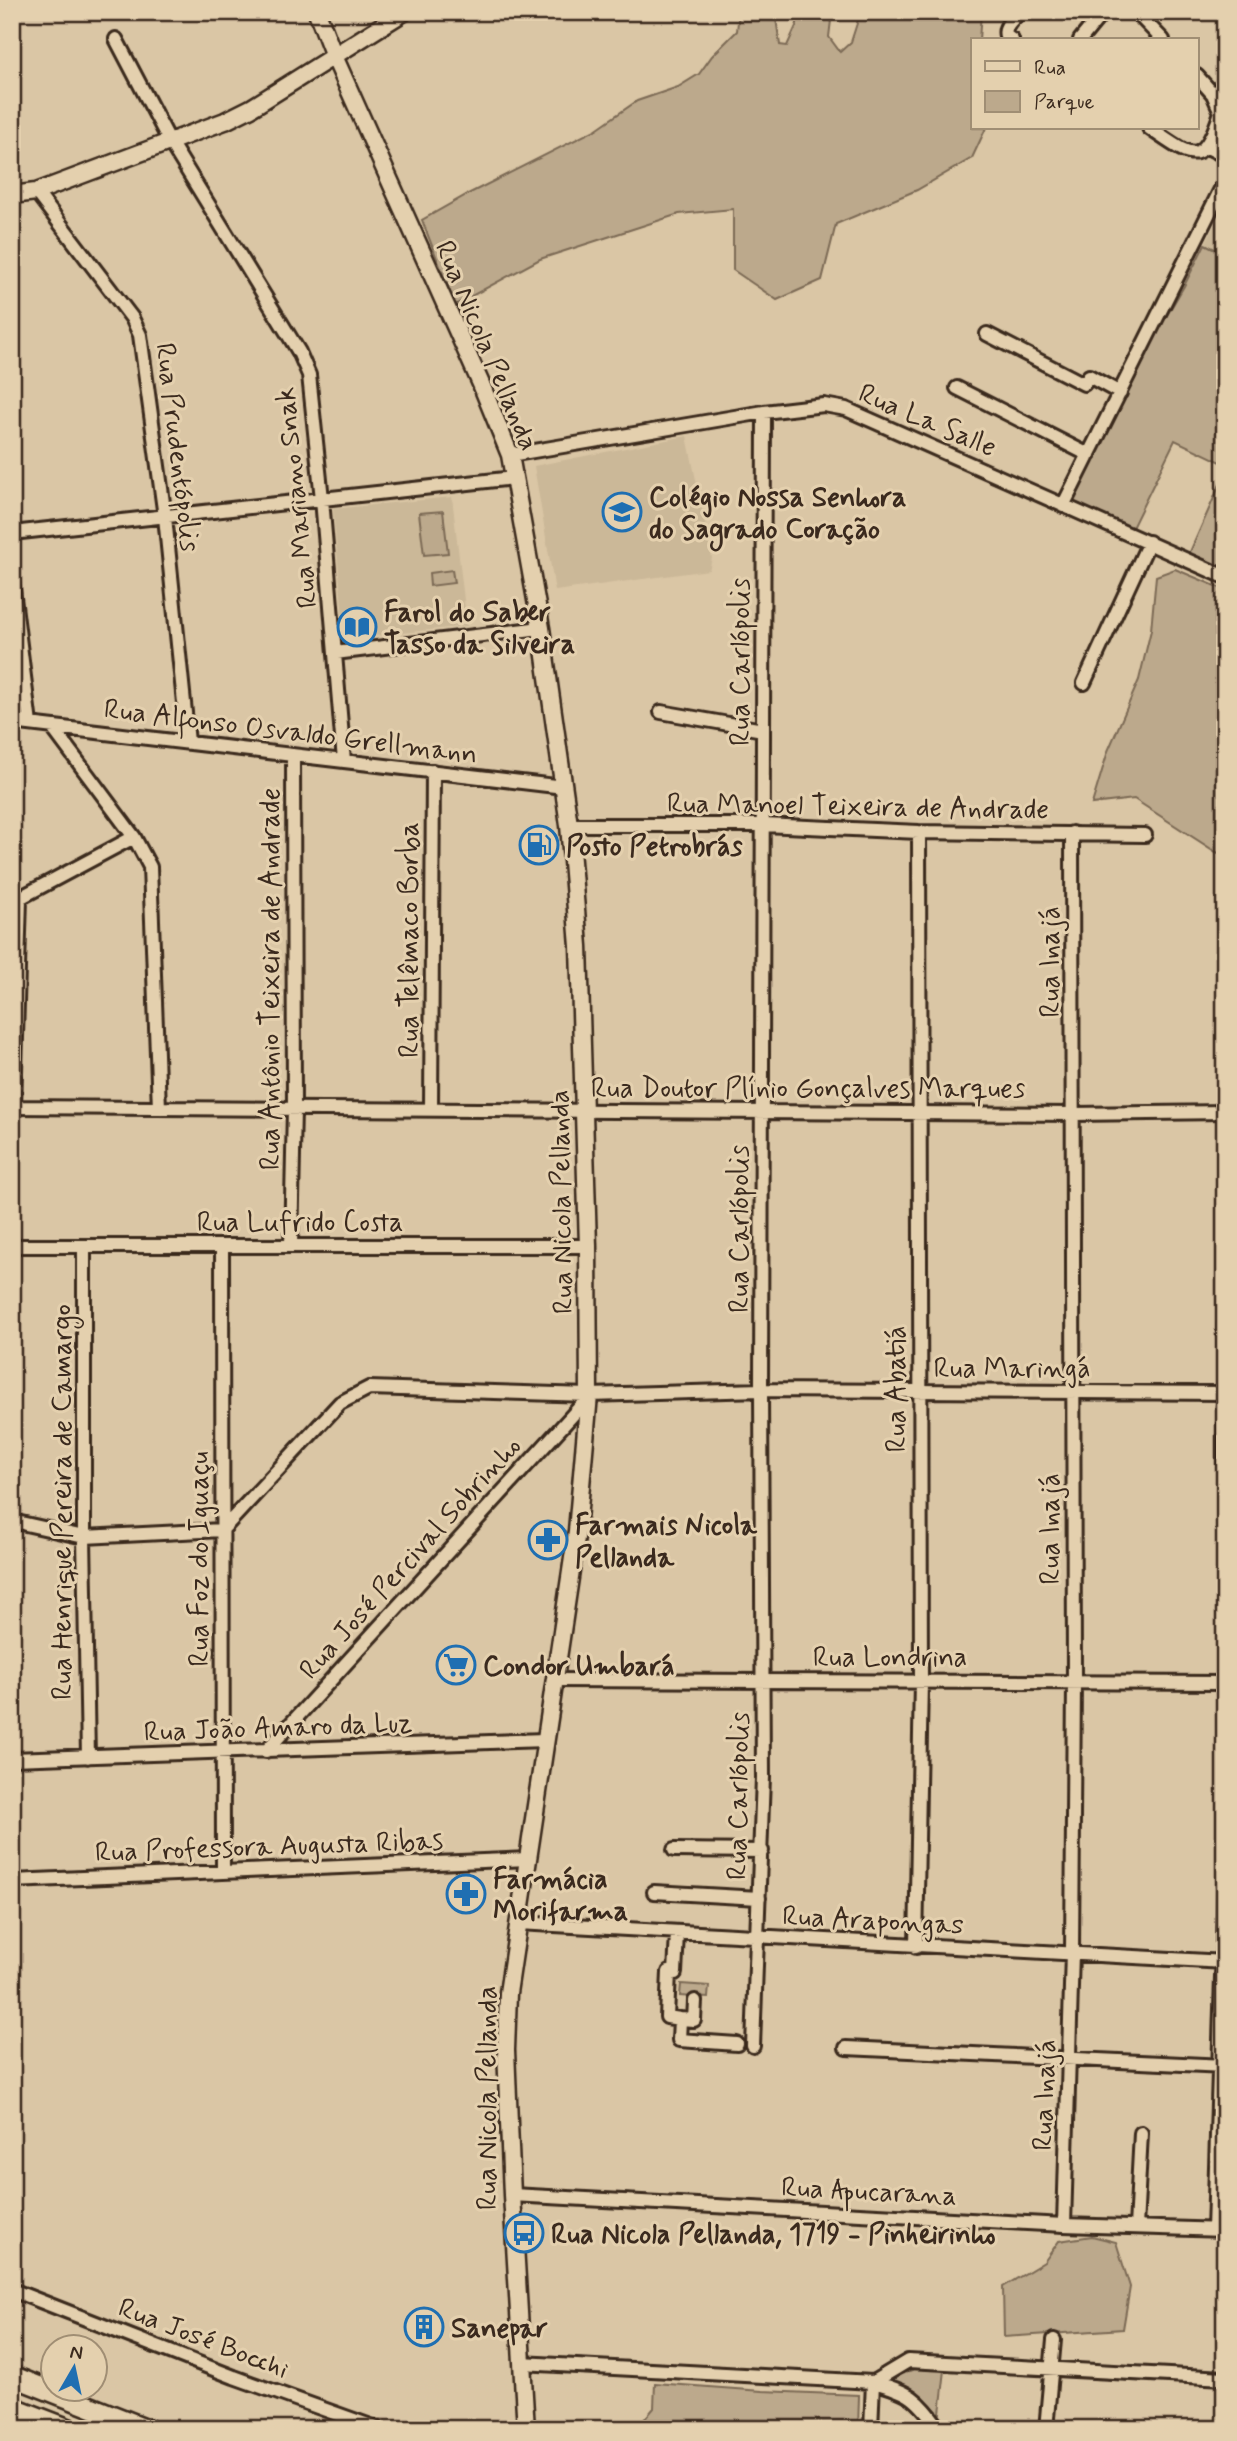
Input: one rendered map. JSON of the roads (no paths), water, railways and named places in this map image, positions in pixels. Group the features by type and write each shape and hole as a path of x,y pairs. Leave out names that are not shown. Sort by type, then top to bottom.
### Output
{"highway":[{"path":"12,2376 147,2429"},
{"path":"12,2407 69,2429"}],"main road":[{"name":"Rua Nicola Pellanda","path":"317,12 334,57 481,384 510,455 541,628 569,825 579,946 585,1110 589,1396 577,1531 518,1923 506,2025 512,2195 526,2429"},
{"path":"12,195 36,192 225,121 251,108 404,12"}],"street":[{"path":"1009,38 1006,36 1006,26 1020,12"},
{"path":"1082,38 1103,12"},
{"path":"1136,12 1160,38"},
{"name":"Rua Mariano Snak","path":"116,39 170,142 299,352 309,375 344,761"},
{"path":"1152,130 1187,153 1199,153 1219,136 1221,112 1218,103 1198,77"},
{"path":"1206,147 1225,156"},
{"path":"1063,506 1225,181"},
{"name":"Rua Prudentópolis","path":"36,192 132,318 140,335 165,517 188,743"},
{"path":"987,334 1084,384 1089,376 1120,393"},
{"path":"957,388 1089,455"},
{"name":"Rua La Salle","path":"510,455 764,412 824,405 846,409 1225,577"},
{"name":"Rua Carlópolis","path":"752,2046 762,1851 764,412"},
{"path":"12,533 514,478"},
{"path":"1084,683 1149,542"},
{"path":"12,582 30,724"},
{"path":"335,653 541,628"},
{"path":"661,712 763,730"},
{"name":"Rua Alfonso Osvaldo Grellmann","path":"12,722 564,787"},
{"path":"52,727 134,837 150,867 159,1108"},
{"name":"Rua Antônio Teixeira de Andrade","path":"292,1245 293,755"},
{"name":"Rua Telêmaco Borba","path":"431,1109 433,771"},
{"name":"Rua Manoel Teixeira de Andrade","path":"569,825 763,825 919,832 1145,835"},
{"name":"Rua Abatiá","path":"916,1947 920,1681 919,832"},
{"name":"Rua Inajá","path":"1063,2225 1072,1952 1074,1682 1072,833"},
{"path":"13,1107 16,900 134,837"},
{"name":"Rua Doutor Plínio Gonçalves Marques","path":"13,1107 1074,1114 1225,1112"},
{"name":"Rua Foz do Iguaçu","path":"222,1245 223,1872"},
{"name":"Rua Lufrido Costa","path":"12,1246 588,1246"},
{"name":"Rua Henrique Pereira de Camargo","path":"84,1246 84,1536 88,1757"},
{"path":"1225,1326 1225,1467"},
{"name":"Rua Maringá","path":"222,1530 340,1403 369,1388 589,1396 761,1391 1224,1393"},
{"name":"Rua José Percival Sobrinho","path":"266,1751 589,1396"},
{"path":"12,1521 84,1536 222,1530"},
{"name":"Rua Londrina","path":"554,1680 1225,1683"},
{"name":"Rua João Amaro da Luz","path":"12,1759 545,1740"},
{"path":"674,1850 762,1851"},
{"name":"Rua Professora Augusta Ribas","path":"12,1881 528,1859"},
{"path":"1220,2230 1225,1882"},
{"path":"654,1892 759,1898"},
{"name":"Rua Arapongas","path":"518,1923 1224,1962"},
{"path":"677,1933 675,1973 669,1972 667,2017 694,2020 695,2001"},
{"path":"680,2019 679,2040 737,2044"},
{"path":"846,2048 1223,2066"},
{"path":"1136,2227 1141,2133"},
{"name":"Rua Apucarana","path":"512,2195 1063,2225 1220,2230"},
{"name":"Rua José Bocchi","path":"12,2290 234,2377 379,2429"},
{"path":"1046,2429 1054,2340"},
{"path":"873,2382 908,2361 1225,2378"},
{"path":"521,2363 873,2382 897,2388 920,2401 940,2429"},
{"path":"871,2429 873,2382"}],"place":[{"name":"Colégio Nossa Senhora do Sagrado Coração","path":"622,512"},
{"name":"Farol do Saber Tasso da Silveira","path":"357,627"},
{"name":"Posto Petrobrás","path":"539,845"},
{"name":"Farmais Nicola Pellanda","path":"548,1540"},
{"name":"Condor Umbará","path":"456,1665"},
{"name":"Farmácia Morifarma","path":"466,1894"},
{"name":"Rua Nicola Pellanda, 1719 - Pinheirinho","path":"524,2233"},
{"name":"Sanepar","path":"424,2327"}]}
